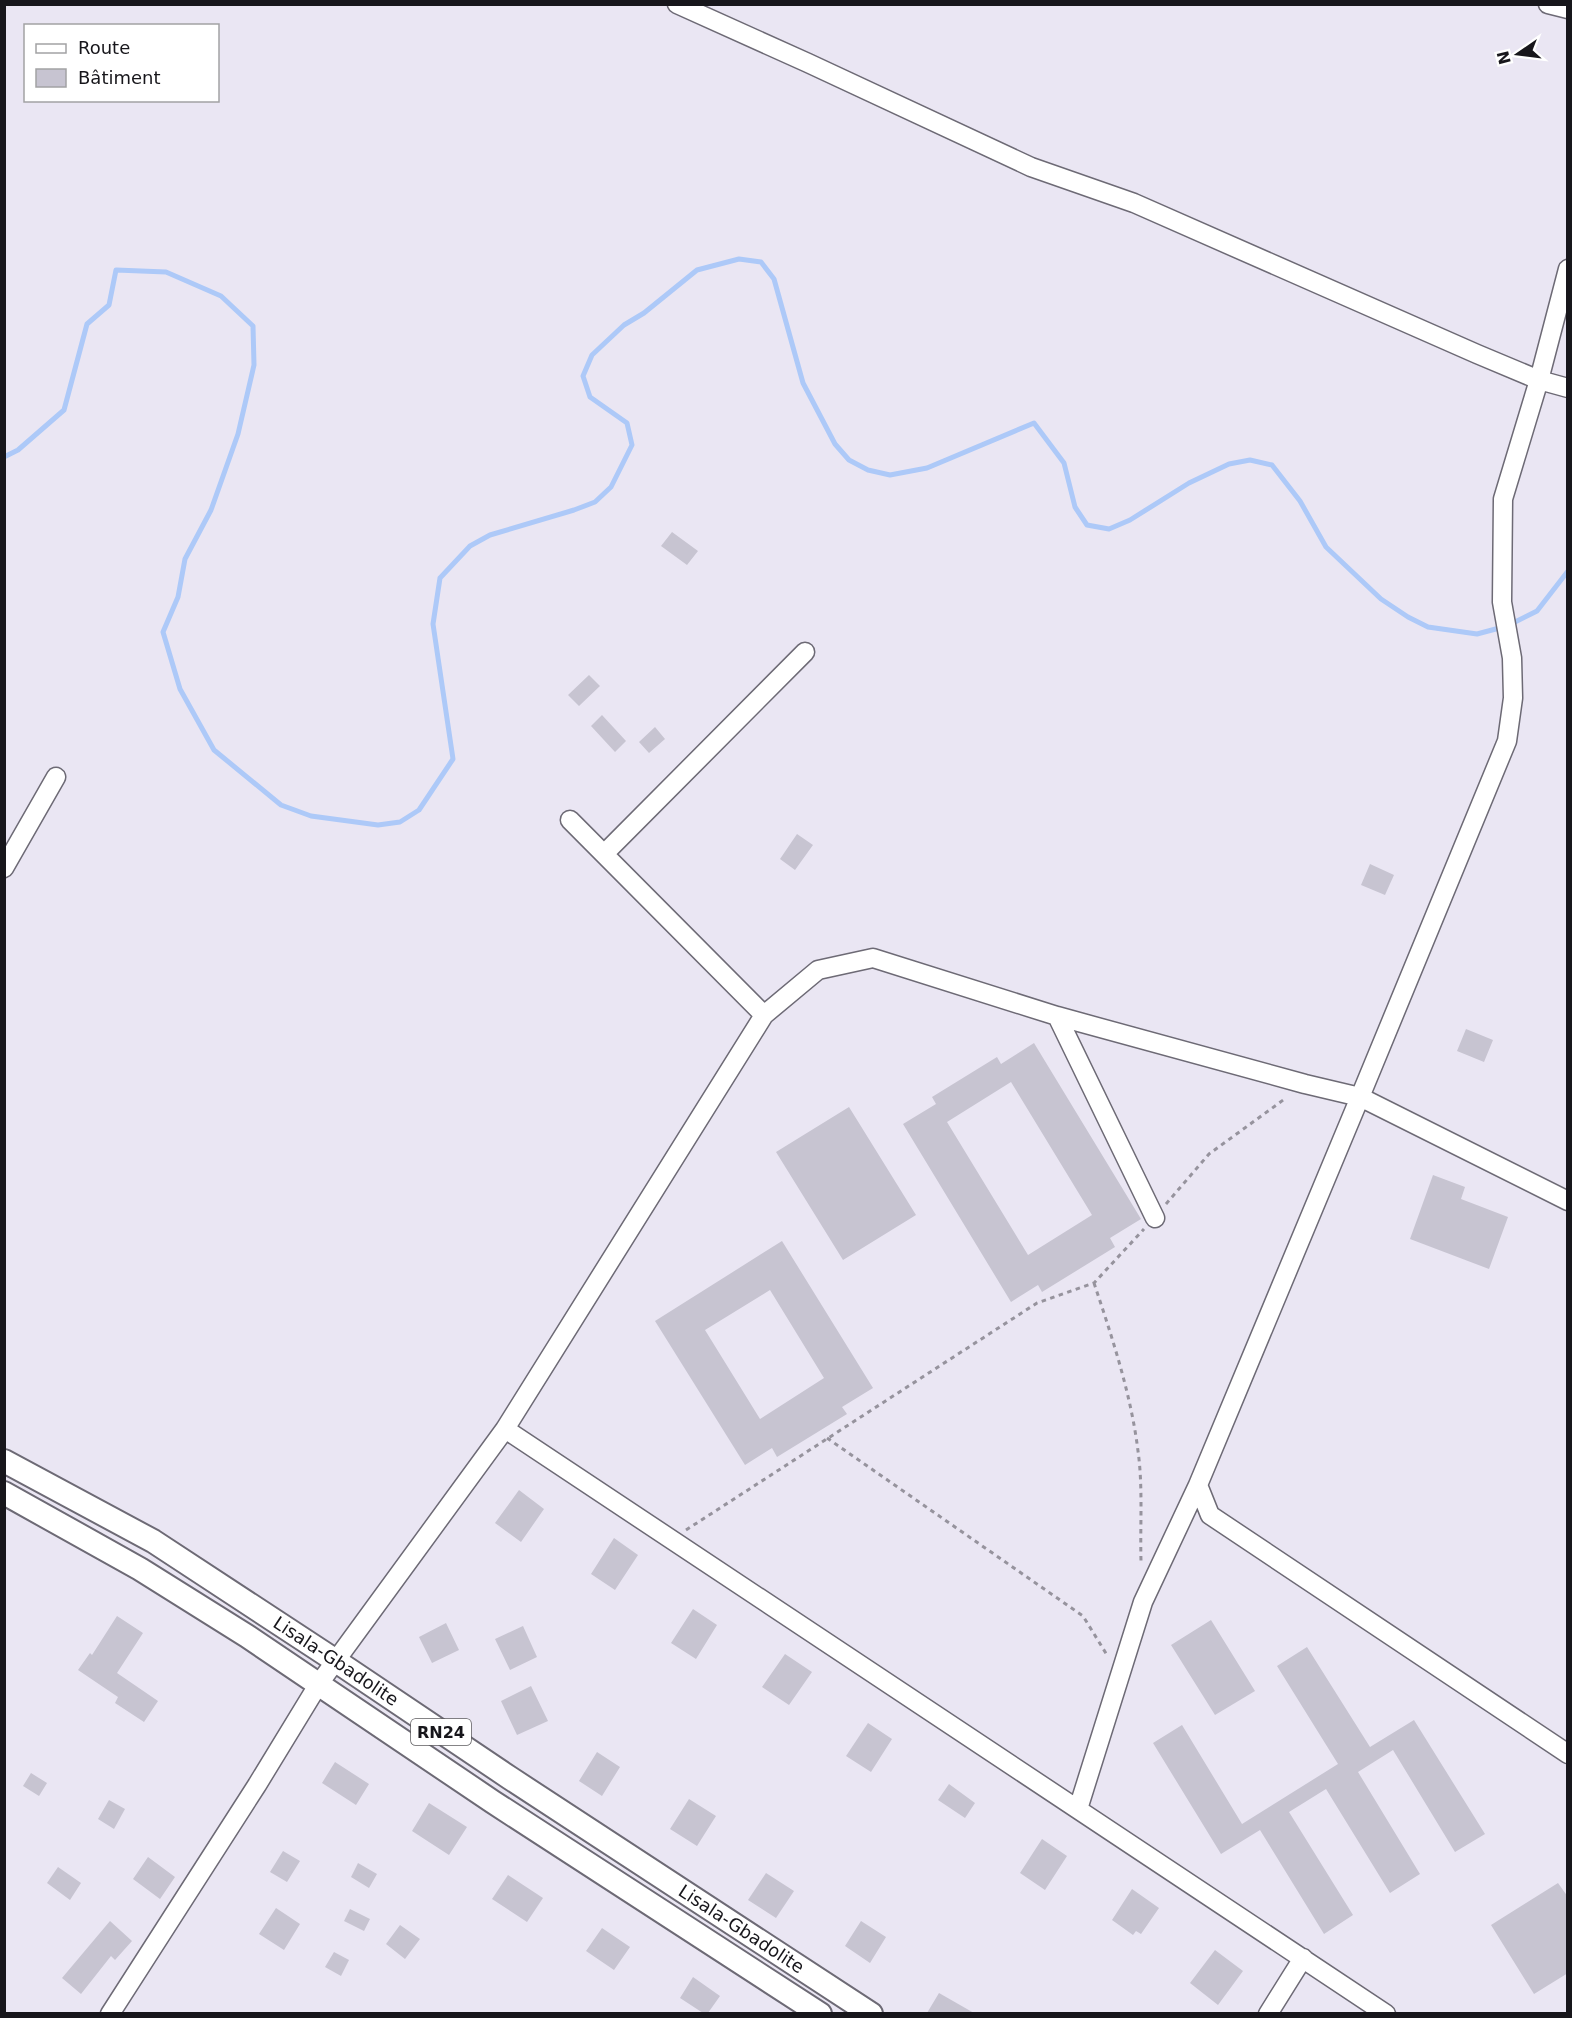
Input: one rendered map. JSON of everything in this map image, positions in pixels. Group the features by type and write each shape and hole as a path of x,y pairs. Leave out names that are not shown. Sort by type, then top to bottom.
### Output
{"main road":[{"name":"Lisala-Gbadolite","path":"4,1461 153,1541 336,1660 520,1785 871,2013"},
{"name":"Lisala-Gbadolite","path":"4,1493 141,1569 247,1636 493,1802 820,2013"}],"street":[{"path":"677,4 1030,167 1134,203 1539,380 1568,388"},
{"path":"1548,4 1568,9"},
{"path":"1078,1809 1143,1602 1198,1485 1506,741 1513,698 1512,657 1502,602 1503,499 1539,380 1568,269"},
{"path":"1545,353 1568,324"},
{"path":"604,854 805,652"},
{"path":"4,868 56,777"},
{"path":"570,820 764,1015"},
{"path":"110,2013 257,1785 318,1685 505,1429 764,1015 818,970 873,958 1057,1016 1360,1098 1568,1201"},
{"path":"1057,1016 1155,1218"},
{"path":"505,1429 1386,2013"},
{"path":"1198,1485 1210,1515 1568,1754"},
{"path":"1268,2013 1303,1958"}],"path":[{"path":"671,1540 1037,1304 1094,1283 1155,1218 1209,1154 1305,1084"},
{"path":"1094,1283 1128,1400 1138,1453 1142,1568"},
{"path":"827,1438 1083,1616 1120,1678"}],"building":[{"path":"672,532 698,551 687,565 661,546"},
{"path":"589,675 600,686 579,706 568,695"},
{"path":"602,715 626,741 615,752 591,726"},
{"path":"655,727 665,739 649,753 639,742"},
{"path":"797,834 813,845 795,870 780,859"},
{"path":"1370,864 1394,875 1385,895 1361,885"},
{"path":"1466,1029 1493,1040 1484,1062 1457,1051"},
{"path":"1034,1043 1141,1219 1110,1238 1115,1247 1042,1292 1038,1285 1011,1302 903,1124 936,1104 932,1097 997,1057 1001,1064","holes":["1011,1082 1092,1215 1028,1255 947,1122"]},
{"path":"849,1107 916,1215 843,1260 776,1152"},
{"path":"1433,1175 1465,1187 1461,1199 1508,1217 1489,1269 1410,1239"},
{"path":"782,1241 873,1388 842,1407 847,1414 777,1457 772,1448 745,1465 655,1321","holes":["770,1290 824,1378 760,1419 705,1330"]},
{"path":"519,1490 544,1509 521,1542 495,1523"},
{"path":"614,1538 638,1555 615,1590 591,1574"},
{"path":"693,1609 717,1625 696,1659 671,1643"},
{"path":"117,1616 143,1633 117,1673 158,1701 144,1722 115,1703 118,1697 78,1670 90,1653 92,1655"},
{"path":"1211,1620 1255,1691 1215,1715 1171,1645"},
{"path":"446,1623 459,1650 432,1663 419,1637"},
{"path":"523,1626 537,1657 510,1670 495,1639"},
{"path":"1307,1647 1370,1747 1414,1720 1485,1834 1455,1852 1393,1750 1358,1772 1420,1874 1390,1893 1326,1789 1289,1812 1353,1915 1324,1934 1260,1830 1221,1854 1153,1743 1182,1725 1242,1824 1338,1764 1277,1666"},
{"path":"785,1654 812,1672 789,1705 762,1687"},
{"path":"531,1686 548,1721 517,1735 501,1701"},
{"path":"868,1723 892,1739 871,1772 846,1756"},
{"path":"597,1752 620,1767 602,1796 579,1781"},
{"path":"335,1762 369,1784 356,1805 322,1783"},
{"path":"31,1773 47,1783 39,1796 23,1786"},
{"path":"949,1784 975,1803 965,1818 938,1800"},
{"path":"689,1799 716,1816 697,1846 670,1829"},
{"path":"109,1800 125,1809 114,1829 98,1819"},
{"path":"429,1803 467,1827 449,1855 412,1831"},
{"path":"1042,1839 1067,1856 1045,1890 1020,1873"},
{"path":"283,1851 300,1861 287,1882 270,1872"},
{"path":"148,1857 175,1877 160,1899 133,1879"},
{"path":"358,1863 377,1874 369,1888 351,1877"},
{"path":"58,1867 81,1883 70,1900 47,1883"},
{"path":"766,1873 794,1891 776,1918 748,1900"},
{"path":"508,1875 543,1898 527,1922 492,1899"},
{"path":"1558,1883 1568,1897 1568,1973 1534,1994 1491,1925"},
{"path":"1132,1889 1159,1908 1141,1934 1136,1931 1133,1935 1112,1920"},
{"path":"276,1908 300,1924 284,1950 259,1934"},
{"path":"350,1909 370,1919 364,1931 344,1921"},
{"path":"110,1921 132,1941 115,1960 111,1956 81,1994 62,1978"},
{"path":"861,1921 886,1937 870,1963 845,1946"},
{"path":"400,1925 420,1939 405,1959 386,1944"},
{"path":"602,1928 630,1947 614,1970 586,1951"},
{"path":"1215,1950 1243,1971 1218,2005 1190,1983"},
{"path":"334,1952 349,1960 341,1976 325,1967"},
{"path":"693,1977 720,1996 708,2013 703,2013 680,1998"},
{"path":"939,1993 974,2013 927,2013"}],"waterway":[{"path":"4,457 18,450 64,410 87,324 109,305 116,270 166,272 221,296 253,326 254,365 238,434 211,510 185,559 178,597 163,632 180,689 214,750 281,805 311,816 378,825 400,822 419,810 453,759 433,624 440,578 470,546 490,535 595,502 611,487 632,445 627,423 590,397 583,376 592,355 624,325 644,313 697,270 739,259 761,262 774,279 803,383 835,444 849,460 868,470 890,475 927,468 1034,423 1064,463 1075,507 1087,525 1109,529 1130,520 1189,483 1229,464 1250,460 1272,465 1300,501 1326,547 1381,599 1428,627 1477,634 1507,626 1537,611 1568,571"}]}
